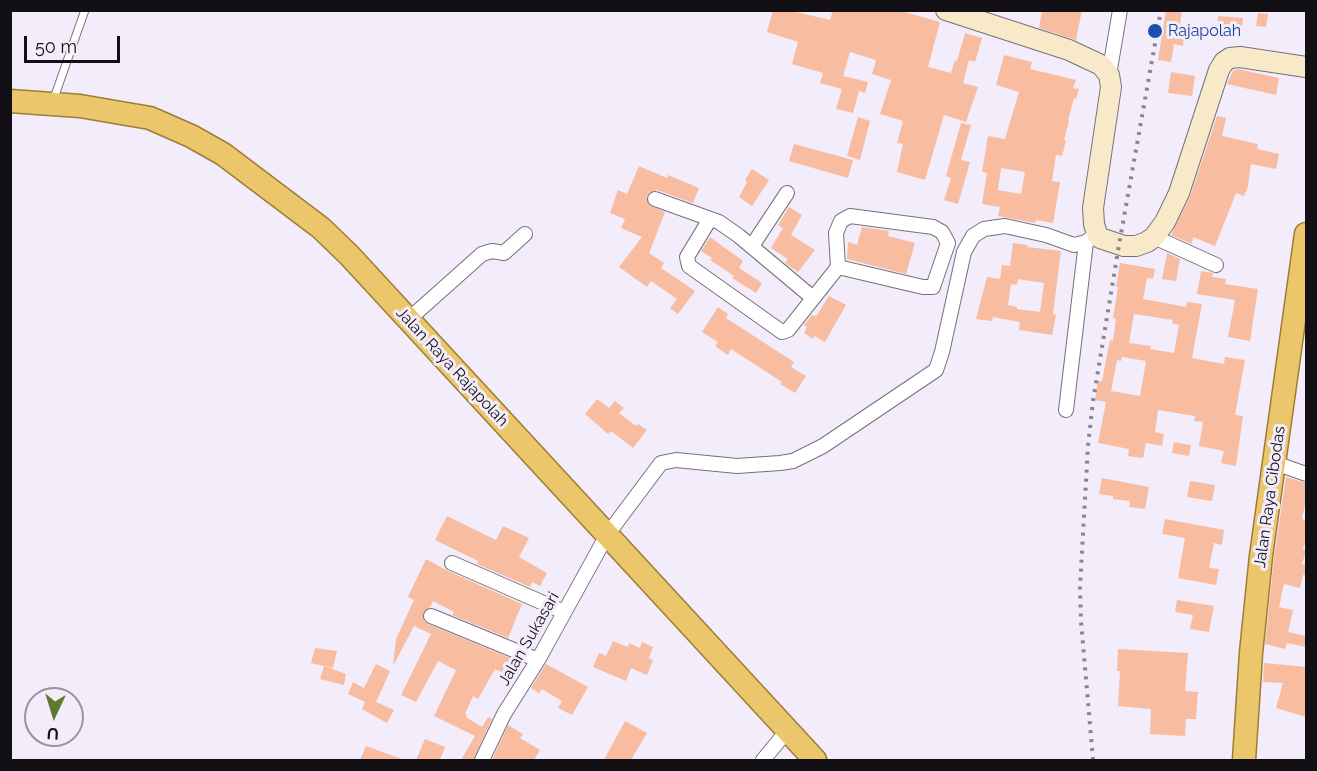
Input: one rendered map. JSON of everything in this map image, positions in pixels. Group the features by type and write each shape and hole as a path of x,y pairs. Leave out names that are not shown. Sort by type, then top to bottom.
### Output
{"highway":[{"name":"Jalan Raya Rajapolah","path":"10,101 52,104 150,118 191,136 223,154 321,228 815,760"},
{"name":"Jalan Raya Cibodas","path":"1244,760 1251,653 1261,556 1306,234"}],"main road":[{"path":"946,10 1069,50 1101,65 1109,75 1111,87 1093,207 1091,238 1100,238 1124,246 1136,246 1154,237 1165,222 1179,193 1219,70 1224,62 1230,58 1240,57 1306,67"}],"street":[{"path":"1109,75 1120,10"},
{"path":"752,246 787,193"},
{"path":"655,198 719,222 752,246 813,298"},
{"path":"710,219 687,257 689,266 779,332 788,330 838,267 836,233 841,221 850,216 933,227 942,232 948,243 933,287"},
{"path":"953,300 964,252 973,236 984,229 1005,226 1074,244 1091,238 1066,410"},
{"path":"408,320 482,254 492,251 504,253 525,234"},
{"path":"1154,237 1216,265"},
{"path":"838,267 923,287 933,287 953,300"},
{"path":"782,342 813,298 841,275 866,278 953,300"},
{"name":"Jalan Sukasari","path":"482,760 504,714 538,660 607,535 661,463 676,460 737,466 793,461 824,446 936,370 953,300"},
{"path":"1275,463 1306,474"},
{"path":"452,563 564,612"},
{"path":"431,616 538,660"},
{"path":"763,760 788,731"}],"lane":[{"path":"52,104 86,10"}],"building":[{"path":"773,10 796,10 796,12 830,20 833,10 898,10 940,22 928,67 951,73 965,33 982,38 975,62 969,60 963,83 978,87 966,122 944,115 925,180 897,172 903,144 897,143 903,121 880,114 891,80 872,74 876,60 850,52 843,76 868,82 865,93 859,91 853,113 836,109 842,89 820,83 823,73 792,64 798,42 767,32"},
{"path":"1042,10 1082,10 1076,40 1039,28"},
{"path":"1166,10 1182,10 1179,32 1185,33 1183,46 1174,44 1171,62 1158,60"},
{"path":"1258,13 1268,14 1266,27 1256,26"},
{"path":"1218,16 1243,18 1241,36 1217,35"},
{"path":"1004,55 1032,62 1030,69 1076,80 1073,88 1079,89 1068,120 1062,156 1056,155 1052,181 1060,182 1053,223 1036,220 1035,223 998,216 1000,207 982,204 987,173 982,172 988,136 1005,139 1019,92 996,85","holes":["1001,168 1025,172 1021,194 998,190"]},
{"path":"1237,69 1279,78 1276,95 1227,84 1233,71"},
{"path":"1171,72 1195,76 1192,96 1168,93"},
{"path":"1217,116 1226,118 1222,136 1258,144 1257,149 1279,154 1276,169 1251,164 1244,196 1236,193 1215,246 1193,237 1192,244 1171,235 1190,197"},
{"path":"858,117 870,121 860,160 847,156"},
{"path":"961,123 971,125 961,160 970,162 958,204 944,200 951,178 946,176"},
{"path":"794,144 853,160 848,178 789,161"},
{"path":"639,166 699,188 693,203 657,190 650,192 646,197 649,205 665,212 649,253 664,263 661,268 695,291 678,314 670,308 677,299 651,281 647,287 619,267 642,237 621,228 625,219 610,213 618,190 627,194"},
{"path":"752,169 769,180 752,206 739,197"},
{"path":"789,207 802,215 791,235 815,250 798,272 785,263 788,259 771,248 783,228 778,225"},
{"path":"862,227 889,231 888,236 915,243 906,274 847,259 848,242 857,245"},
{"path":"710,237 743,261 739,268 762,283 756,293 732,278 734,276 701,251"},
{"path":"1013,243 1061,251 1053,314 1056,315 1052,335 1019,330 1020,322 993,317 992,321 976,319 987,277 1000,279 1002,265 1010,266","holes":["1018,279 1044,283 1040,312 1017,309 1017,307 1008,305 1011,284 1017,285"]},
{"path":"1167,253 1180,259 1176,281 1162,279"},
{"path":"1120,263 1155,269 1153,279 1147,278 1143,299 1186,307 1187,302 1202,304 1192,358 1224,364 1225,357 1245,360 1235,415 1243,416 1236,466 1221,463 1224,451 1199,446 1203,422 1194,421 1195,416 1158,410 1155,432 1164,434 1162,446 1146,443 1143,458 1128,456 1129,449 1098,443 1106,402 1095,400 1098,381 1102,381 1110,340 1113,341 1116,319 1113,318 1118,287 1116,287","holes":["1134,314 1173,320 1172,323 1179,325 1174,353 1150,349 1151,346 1129,343","1122,357 1146,361 1140,396 1111,391 1117,360 1121,361"]},
{"path":"1201,271 1213,273 1212,277 1226,279 1225,284 1258,289 1250,341 1228,337 1235,300 1197,294"},
{"path":"829,296 846,305 825,342 814,336 813,339 804,333 807,327 804,325 812,315 817,315"},
{"path":"718,307 728,314 726,318 794,362 791,367 806,376 795,393 731,349 728,355 715,346 718,342 702,332"},
{"path":"597,399 609,408 615,401 624,408 619,413 636,426 638,424 647,430 633,448 611,431 608,434 585,414"},
{"path":"1174,442 1191,445 1189,456 1172,453"},
{"path":"1286,477 1306,483 1302,519 1306,520 1303,550 1306,551 1302,564 1306,565 1306,575 1303,575 1300,588 1284,584 1279,607 1293,610 1288,632 1306,636 1306,647 1287,643 1285,649 1265,644 1274,558"},
{"path":"1102,478 1149,487 1145,509 1129,507 1130,501 1099,494"},
{"path":"1190,481 1215,485 1212,501 1187,497"},
{"path":"447,516 496,540 503,526 529,538 519,557 547,573 540,586 532,582 530,587 477,564 478,561 435,540"},
{"path":"1165,519 1224,530 1222,545 1214,543 1209,568 1219,569 1216,585 1178,578 1185,538 1162,534"},
{"path":"426,559 522,604 508,638 452,615 454,612 433,601 423,613 424,621 428,624 510,658 502,672 495,669 478,699 473,696 465,714 482,727 488,717 492,719 473,760 461,760 475,736 434,716 456,670 438,661 416,702 401,695 431,634 414,626 393,666 396,639 414,600 408,597"},
{"path":"1177,600 1214,606 1209,632 1190,629 1193,615 1175,612"},
{"path":"613,641 628,647 629,643 640,648 642,642 653,647 649,658 653,660 647,675 631,668 626,681 593,667 599,653 606,656"},
{"path":"315,648 337,651 333,668 311,663"},
{"path":"1118,649 1188,653 1185,691 1198,692 1196,719 1186,719 1185,736 1150,734 1151,709 1118,706 1120,671 1117,671"},
{"path":"1264,663 1306,667 1306,717 1276,708 1283,683 1263,682"},
{"path":"376,664 390,671 376,702 394,710 387,723 362,709 365,702 348,694 353,682 364,688"},
{"path":"546,664 588,687 572,715 558,708 562,701 542,689 539,693 531,688"},
{"path":"324,666 346,674 344,685 320,679"},
{"path":"625,721 647,733 631,760 604,760"},
{"path":"508,725 523,734 520,738 540,750 534,760 492,760"},
{"path":"425,739 445,747 440,760 416,760"},
{"path":"366,746 402,759 402,760 360,760"}],"railway":[{"path":"1093,760 1080,587 1088,446 1093,401 1119,245 1161,10"}],"place":[{"name":"Rajapolah","path":"1155,31"}]}
